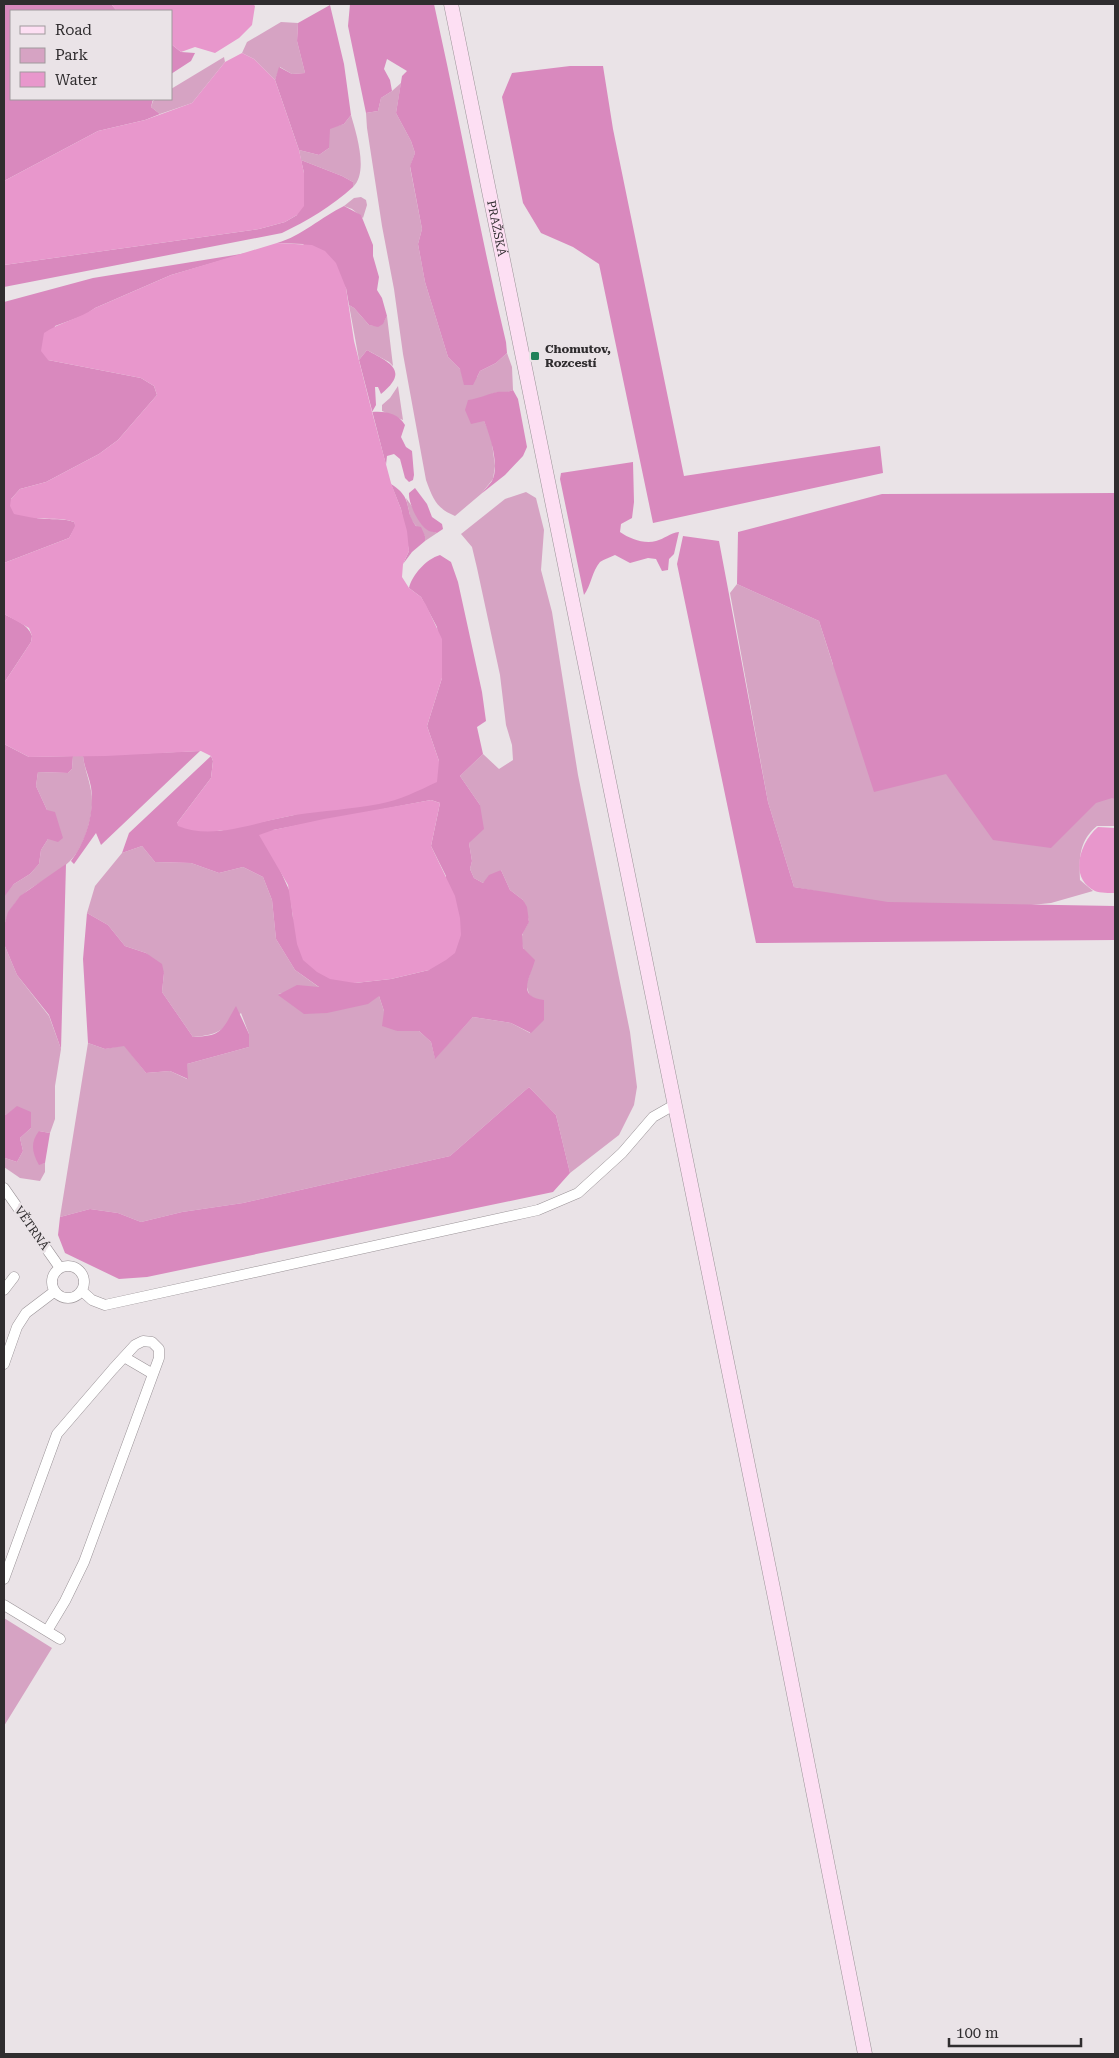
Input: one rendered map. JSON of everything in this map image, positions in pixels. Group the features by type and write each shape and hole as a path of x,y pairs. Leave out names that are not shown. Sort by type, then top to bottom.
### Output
{"main road":[{"name":"PRAŽSKÁ","path":"451,4 775,1598 865,2054"}],"street":[{"path":"82,1291 92,1300 105,1305 538,1210 578,1193 622,1153 653,1117 674,1105"},
{"name":"VĚTRNÁ","path":"4,1188 60,1268"},
{"path":"73,1266 79,1270 84,1277 82,1291 72,1298 66,1298 55,1291 52,1279 56,1271 60,1268 73,1266"},
{"path":"4,1290 14,1277"},
{"path":"4,1364 17,1327 26,1313 55,1291"},
{"path":"4,1579 57,1434 139,1342 152,1342 159,1349 160,1354 154,1374 84,1562 65,1601 47,1631"},
{"path":"124,1357 154,1374"},
{"path":"4,1605 60,1639"}],"green space":[{"path":"281,22 298,23 297,41 305,73 292,74 280,67 275,80 254,59 242,53 247,42"},
{"path":"224,57 225,62 192,103 160,114 151,107 153,101 172,100 172,88"},
{"path":"401,83 396,113 411,141 415,153 410,167 422,229 418,244 425,282 448,357 460,369 477,377 480,371 496,363 507,353 512,367 513,390 498,392 480,398 484,421 491,436 495,466 493,479 481,494 455,516 439,506 426,480 403,354 367,128 366,113 378,111 381,98"},
{"path":"351,115 361,162 358,180 353,187 353,182 342,176 301,160 299,150 319,155 329,148 329,128 344,124"},
{"path":"361,197 366,200 367,205 363,218 352,209 344,206 354,198"},
{"path":"349,305 369,325 380,325 387,316 393,366 367,350 359,360"},
{"path":"398,386 403,420 382,411 382,405 390,398"},
{"path":"526,492 536,498 544,530 541,570 552,612 578,775 630,1032 637,1087 634,1105 619,1135 570,1173 556,1115 529,1087 450,1156 243,1203 182,1212 141,1222 118,1213 90,1209 60,1217 88,1043 105,1049 124,1045 146,1073 170,1071 187,1079 187,1064 249,1047 249,1034 241,1013 220,1031 209,1035 193,1037 162,992 164,973 146,953 125,946 108,925 87,913 95,886 122,853 142,846 155,862 191,863 219,873 243,867 263,877 272,900 276,939 295,970 320,988 278,994 379,996 384,1011 397,1031 419,1031 431,1042 435,1058 473,1017 511,1023 530,1033 534,999 529,994 526,984 531,967 522,943 523,934 529,921 523,900 510,890 501,870 483,883 474,878 470,869 472,861 469,843 480,805 460,776 483,754 499,769 513,760 512,745 506,725 500,675 477,568 472,547 461,534 505,499"},
{"path":"406,498 429,530 437,533 425,541 425,536 411,520"},
{"path":"1115,579 1115,826 1097,826 1083,844 1080,857 1080,880 1093,891 1051,903 982,910 907,908 794,887 768,802 730,593 737,584 819,621 833,665"},
{"path":"73,756 83,756 92,798 86,835 79,850 70,861 24,894 16,902 4,926 4,896 14,884 30,874 39,864 41,850 48,839 47,810 36,786 38,772 68,773 72,769"},
{"path":"4,944 17,975 49,1016 61,1049 55,1086 55,1119 50,1133 39,1131 39,1164 45,1163 45,1172 40,1181 20,1178 4,1167 5,1158 17,1162 23,1151 20,1138 31,1128 4,1114"},
{"path":"4,1618 52,1648 4,1726"}],"shaded area":[{"path":"4,4 111,4 116,10 10,10 10,100 153,100 151,107 160,114 145,120 98,131 4,181"},
{"path":"350,4 434,4 506,342 507,353 496,363 480,371 473,385 464,385 460,369 448,357 425,282 418,244 422,229 410,166 415,153 411,141 396,113 402,76 407,71 387,59 384,69 390,80 392,91 381,98 378,111 366,113 348,26"},
{"path":"330,5 344,64 351,115 344,124 330,129 329,148 319,155 299,150 275,80 279,67 292,74 305,73 297,41 298,23"},
{"path":"172,45 181,52 195,53 191,61 172,73"},
{"path":"570,66 603,66 613,129 684,476 880,446 883,473 653,523 599,264 573,247 541,233 523,203 502,97 512,73"},
{"path":"301,160 342,176 353,182 353,187 319,213 282,233 4,287 4,265 259,229 285,222 297,215 304,173"},
{"path":"344,206 361,215 373,245 373,256 379,277 377,290 382,298 387,316 383,324 378,327 369,325 349,305 346,288 303,244 277,243 295,236"},
{"path":"247,253 171,275 95,308 85,315 55,326 48,360 141,378 154,386 157,395 118,440 99,454 46,482 20,489 11,499 31,515 42,519 74,522 76,526 69,538 4,563 4,302 93,278"},
{"path":"367,350 389,363 395,373 390,386 381,394 378,387 375,387 376,405 372,412 359,360"},
{"path":"513,390 518,399 527,447 523,456 505,475 481,494 492,481 495,459 484,421 471,424 465,410 468,400 497,392"},
{"path":"372,412 395,415 405,425 401,437 406,447 412,451 413,480 409,482 405,478 400,459 394,454 387,456 386,465"},
{"path":"633,462 634,502 632,518 621,524 620,532 633,539 647,542 656,541 679,532 674,554 669,559 668,570 662,571 656,559 648,558 630,563 615,555 605,559 597,566 584,595 560,479 561,473"},
{"path":"391,484 403,495 412,520 416,526 421,527 425,536 425,541 412,552 403,564 409,551 401,509"},
{"path":"415,488 427,504 432,517 442,524 443,529 437,533 425,528 415,514 410,502 409,493"},
{"path":"1115,493 1115,799 1112,798 1096,803 1051,848 993,840 946,774 874,792 819,621 737,584 738,532 882,494"},
{"path":"683,536 719,541 768,802 794,887 888,902 1115,906 1115,940 756,943 677,564"},
{"path":"440,555 451,562 458,582 482,692 486,721 477,727 483,754 460,776 480,805 484,829 469,843 472,861 470,869 474,878 483,883 489,875 501,870 510,890 523,900 527,907 529,922 522,935 523,948 535,960 527,986 530,995 544,1000 544,1020 531,1033 511,1023 473,1017 435,1059 431,1042 419,1031 397,1031 382,1026 384,1011 379,996 368,1004 327,1013 304,1014 278,995 297,985 319,987 295,970 276,939 272,900 263,877 243,867 219,873 191,863 155,862 142,846 122,853 129,833 211,756 213,761 211,778 177,823 219,831 294,815 439,761 427,726 442,678 437,627 421,597 409,588 420,568","holes":["431,800 440,803 431,846 446,876 429,970 391,979 355,983 293,918 290,892 280,870 273,830"]},
{"path":"4,614 24,625 32,636 31,642 4,683"},
{"path":"4,744 29,757 73,756 72,769 68,773 38,772 36,786 47,810 55,812 63,838 58,842 48,839 41,850 39,864 30,874 14,884 4,897"},
{"path":"200,751 101,845 96,833 74,864 71,861 85,836 92,806 91,787 83,756"},
{"path":"66,864 61,1049 49,1015 17,975 4,944 4,926 8,912 20,896"},
{"path":"87,913 108,925 125,946 146,953 162,964 164,973 162,992 193,1037 216,1033 228,1021 236,1006 249,1034 249,1047 187,1064 188,1079 170,1071 146,1073 124,1046 105,1049 88,1043 83,959"},
{"path":"529,1087 556,1115 570,1173 553,1192 147,1277 119,1279 65,1253 58,1235 60,1217 90,1209 118,1213 141,1222 182,1212 243,1203 450,1156"},
{"path":"17,1106 31,1112 31,1128 20,1138 23,1151 17,1162 5,1158 4,1161 4,1114 6,1115"},
{"path":"39,1131 50,1133 45,1163 39,1165 33,1144"}],"water":[{"path":"111,4 253,4 255,6 252,25 239,38 215,53 195,47 181,52 172,45 172,10 116,10"},
{"path":"242,53 254,59 275,80 299,150 304,173 304,206 297,215 285,222 259,229 4,265 4,181 98,131 145,120 192,103 225,62"},
{"path":"277,243 312,245 325,251 336,263 346,288 354,341 391,483 407,531 409,551 403,564 402,577 409,588 421,597 442,639 442,678 427,726 439,761 437,782 402,798 379,804 295,815 221,831 192,830 178,826 177,823 211,778 213,761 211,756 201,751 106,756 29,757 4,744 4,683 31,642 32,636 29,628 4,614 4,563 69,538 75,526 74,522 69,520 34,518 14,514 10,506 11,499 20,489 46,482 99,454 118,440 157,395 154,386 141,378 48,360 41,351 44,333 95,308 171,275"},
{"path":"431,800 440,803 431,846 455,896 460,918 461,935 455,953 429,970 391,979 355,983 330,979 317,972 303,960 297,944 288,885 259,835 273,830 324,819"},
{"path":"1098,827 1115,828 1115,893 1095,891 1087,885 1079,869 1082,850"}],"place":[{"name":"Chomutov, Rozcestí","path":"535,356"}]}
